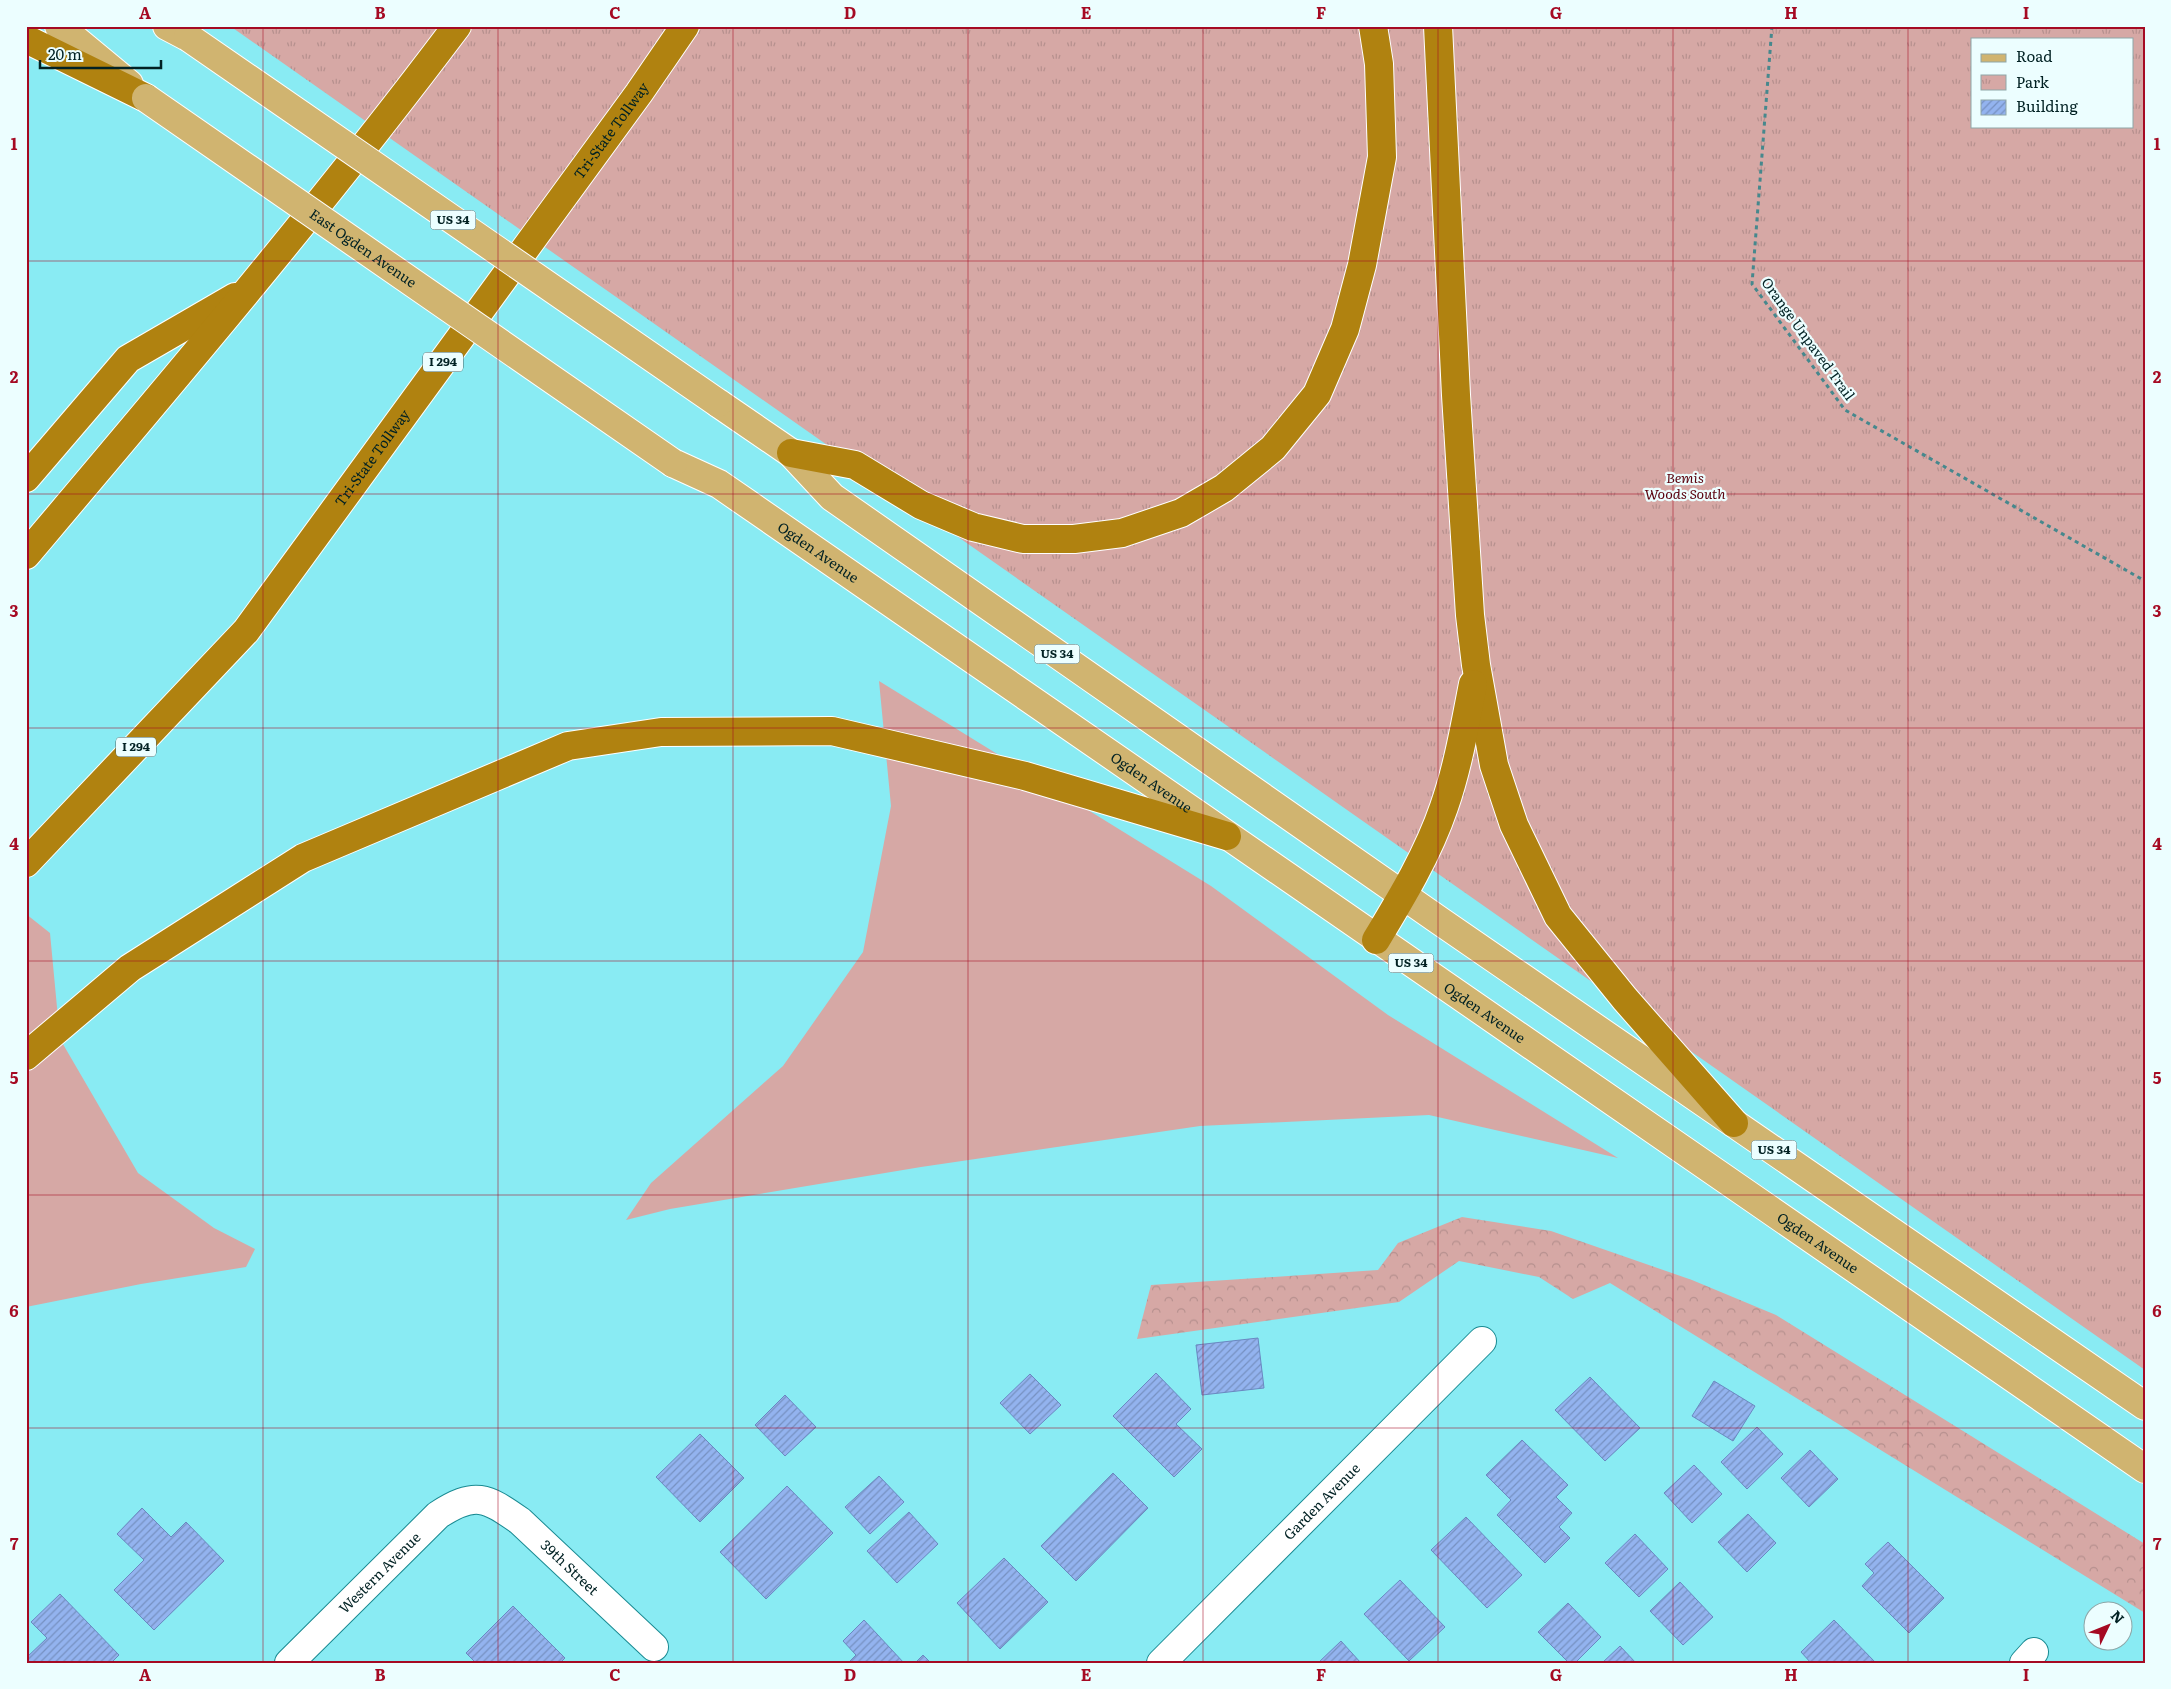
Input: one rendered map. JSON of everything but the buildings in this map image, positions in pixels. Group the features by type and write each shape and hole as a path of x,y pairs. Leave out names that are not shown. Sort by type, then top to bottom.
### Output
{"highway":[{"path":"26,555 254,286 385,122 457,26"},
{"name":"Tri-State Tollway","path":"26,863 246,631 639,93 685,26"},
{"path":"639,93 692,26"},
{"path":"791,452 854,465 921,505 955,520 972,527 1023,539 1074,539 1122,533 1181,513 1224,488 1273,448 1317,394 1345,329 1362,266 1382,157 1380,64 1373,26"},
{"path":"1438,26 1459,451 1470,615 1476,665 1494,766 1514,825 1558,916 1625,999 1734,1123"},
{"path":"26,39 146,98"},
{"path":"26,478 128,359 254,286"},
{"path":"1376,940 1403,896 1422,858 1445,803 1462,741 1476,665"},
{"path":"26,1056 130,968 303,858 568,746 661,732 832,731 1025,776 1226,836"}],"main road":[{"name":"East Ogden Avenue","path":"59,26 146,98 673,463"},
{"name":"US 34","path":"177,30 791,452 832,497 1403,896 2145,1406"},
{"name":"Ogden Avenue","path":"673,463 719,484 1376,940 1520,1036 2145,1469"}],"street":[{"name":"Garden Avenue","path":"1161,1663 1482,1341"},
{"name":"39th Street","path":"478,1499 500,1507 520,1521 654,1647"},
{"name":"Western Avenue","path":"288,1663 438,1515 458,1502 478,1499"}],"path":[{"name":"Orange Unpaved Trail","path":"1772,26 1752,284 1845,410 2145,581"}],"green space":[{"name":"Bemis Woods South","path":"230,26 2145,26 2145,1370"},
{"path":"879,681 1211,886 1388,1015 1618,1158 1429,1115 1200,1126 921,1167 670,1209 626,1220 651,1183 783,1066 863,952 891,806"},
{"path":"26,914 50,933 60,1039 138,1173 214,1228 255,1249 246,1267 141,1284 26,1307"},
{"path":"1462,1217 1551,1231 1692,1280 1776,1315 2145,1544 2145,1613 2134,1606 2134,1602 2127,1602 1610,1283 1573,1299 1539,1277 1459,1261 1399,1302 1137,1339 1151,1285 1378,1270 1398,1243"}]}
